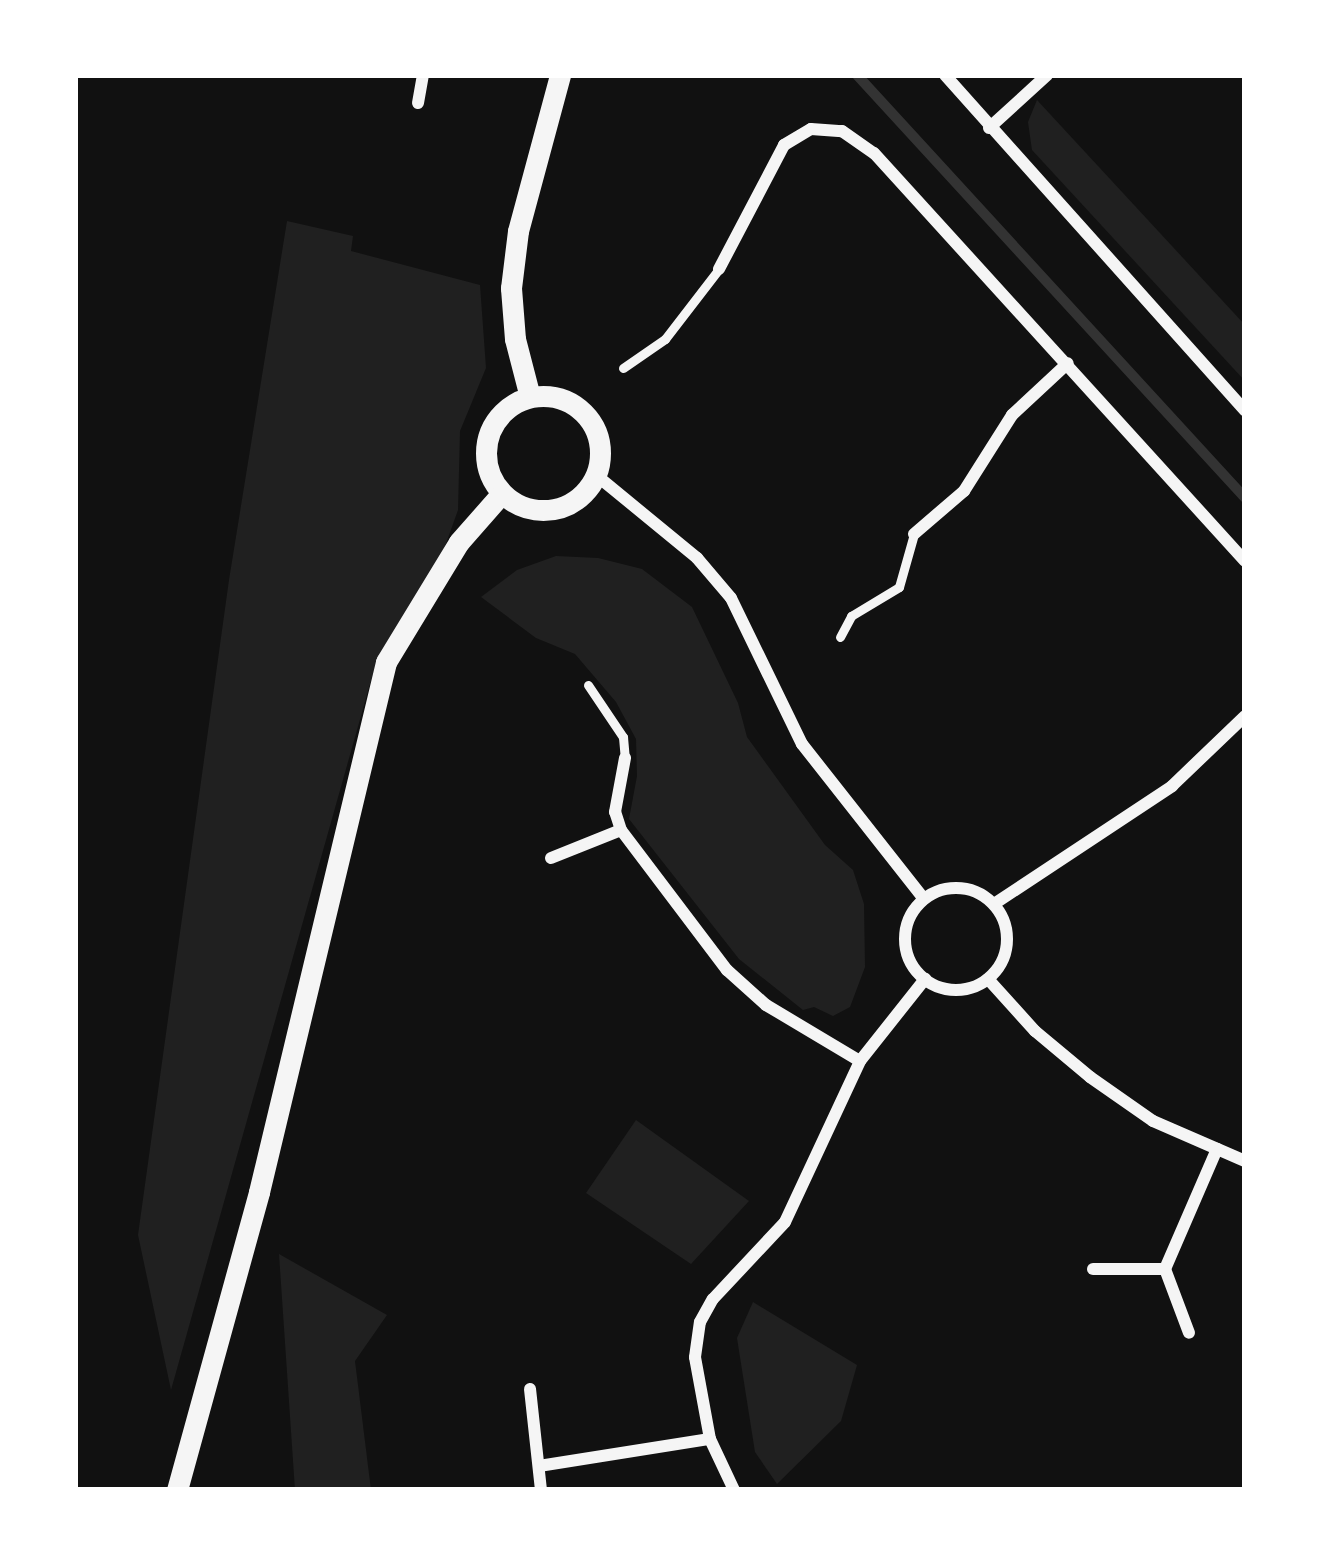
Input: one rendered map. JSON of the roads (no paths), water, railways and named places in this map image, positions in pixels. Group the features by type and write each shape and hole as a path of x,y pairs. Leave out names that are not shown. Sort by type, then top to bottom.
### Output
{"street":[{"path":"418,103 423,75"},
{"path":"530,397 514,339 511,288 518,230 560,75"},
{"path":"945,75 1245,410"},
{"path":"989,128 1047,75"},
{"path":"718,269 784,145 811,129 842,131 874,153 1245,561"},
{"path":"914,533 964,491 1012,415 1068,363"},
{"path":"548,396 580,410 598,440 596,475 571,502 554,509 517,504 491,477 488,437 497,418 530,397 548,396"},
{"path":"596,475 698,558 731,598 802,744 924,898"},
{"path":"177,1490 260,1192 386,662 459,542 502,493"},
{"path":"994,904 1172,786 1245,716"},
{"path":"625,758 615,812 621,830 727,970 766,1005 860,1061"},
{"path":"551,858 621,830"},
{"path":"953,887 968,889 994,904 1003,918 1006,951 988,979 956,990 925,979 912,966 906,930 924,898 953,887"},
{"path":"734,1490 710,1439 695,1358 700,1322 713,1299 785,1222 860,1061 925,979"},
{"path":"988,979 1035,1031 1090,1077 1153,1120 1245,1161"},
{"path":"1189,1333 1165,1269 1217,1149"},
{"path":"1093,1269 1165,1269"},
{"path":"530,1389 541,1490"},
{"path":"539,1466 710,1439"}],"lane":[{"path":"623,368 665,339 718,269"},
{"path":"840,637 851,616 899,587 914,533"},
{"path":"588,685 623,737 625,758"}],"waterway":[{"path":"857,75 1245,498"}]}
